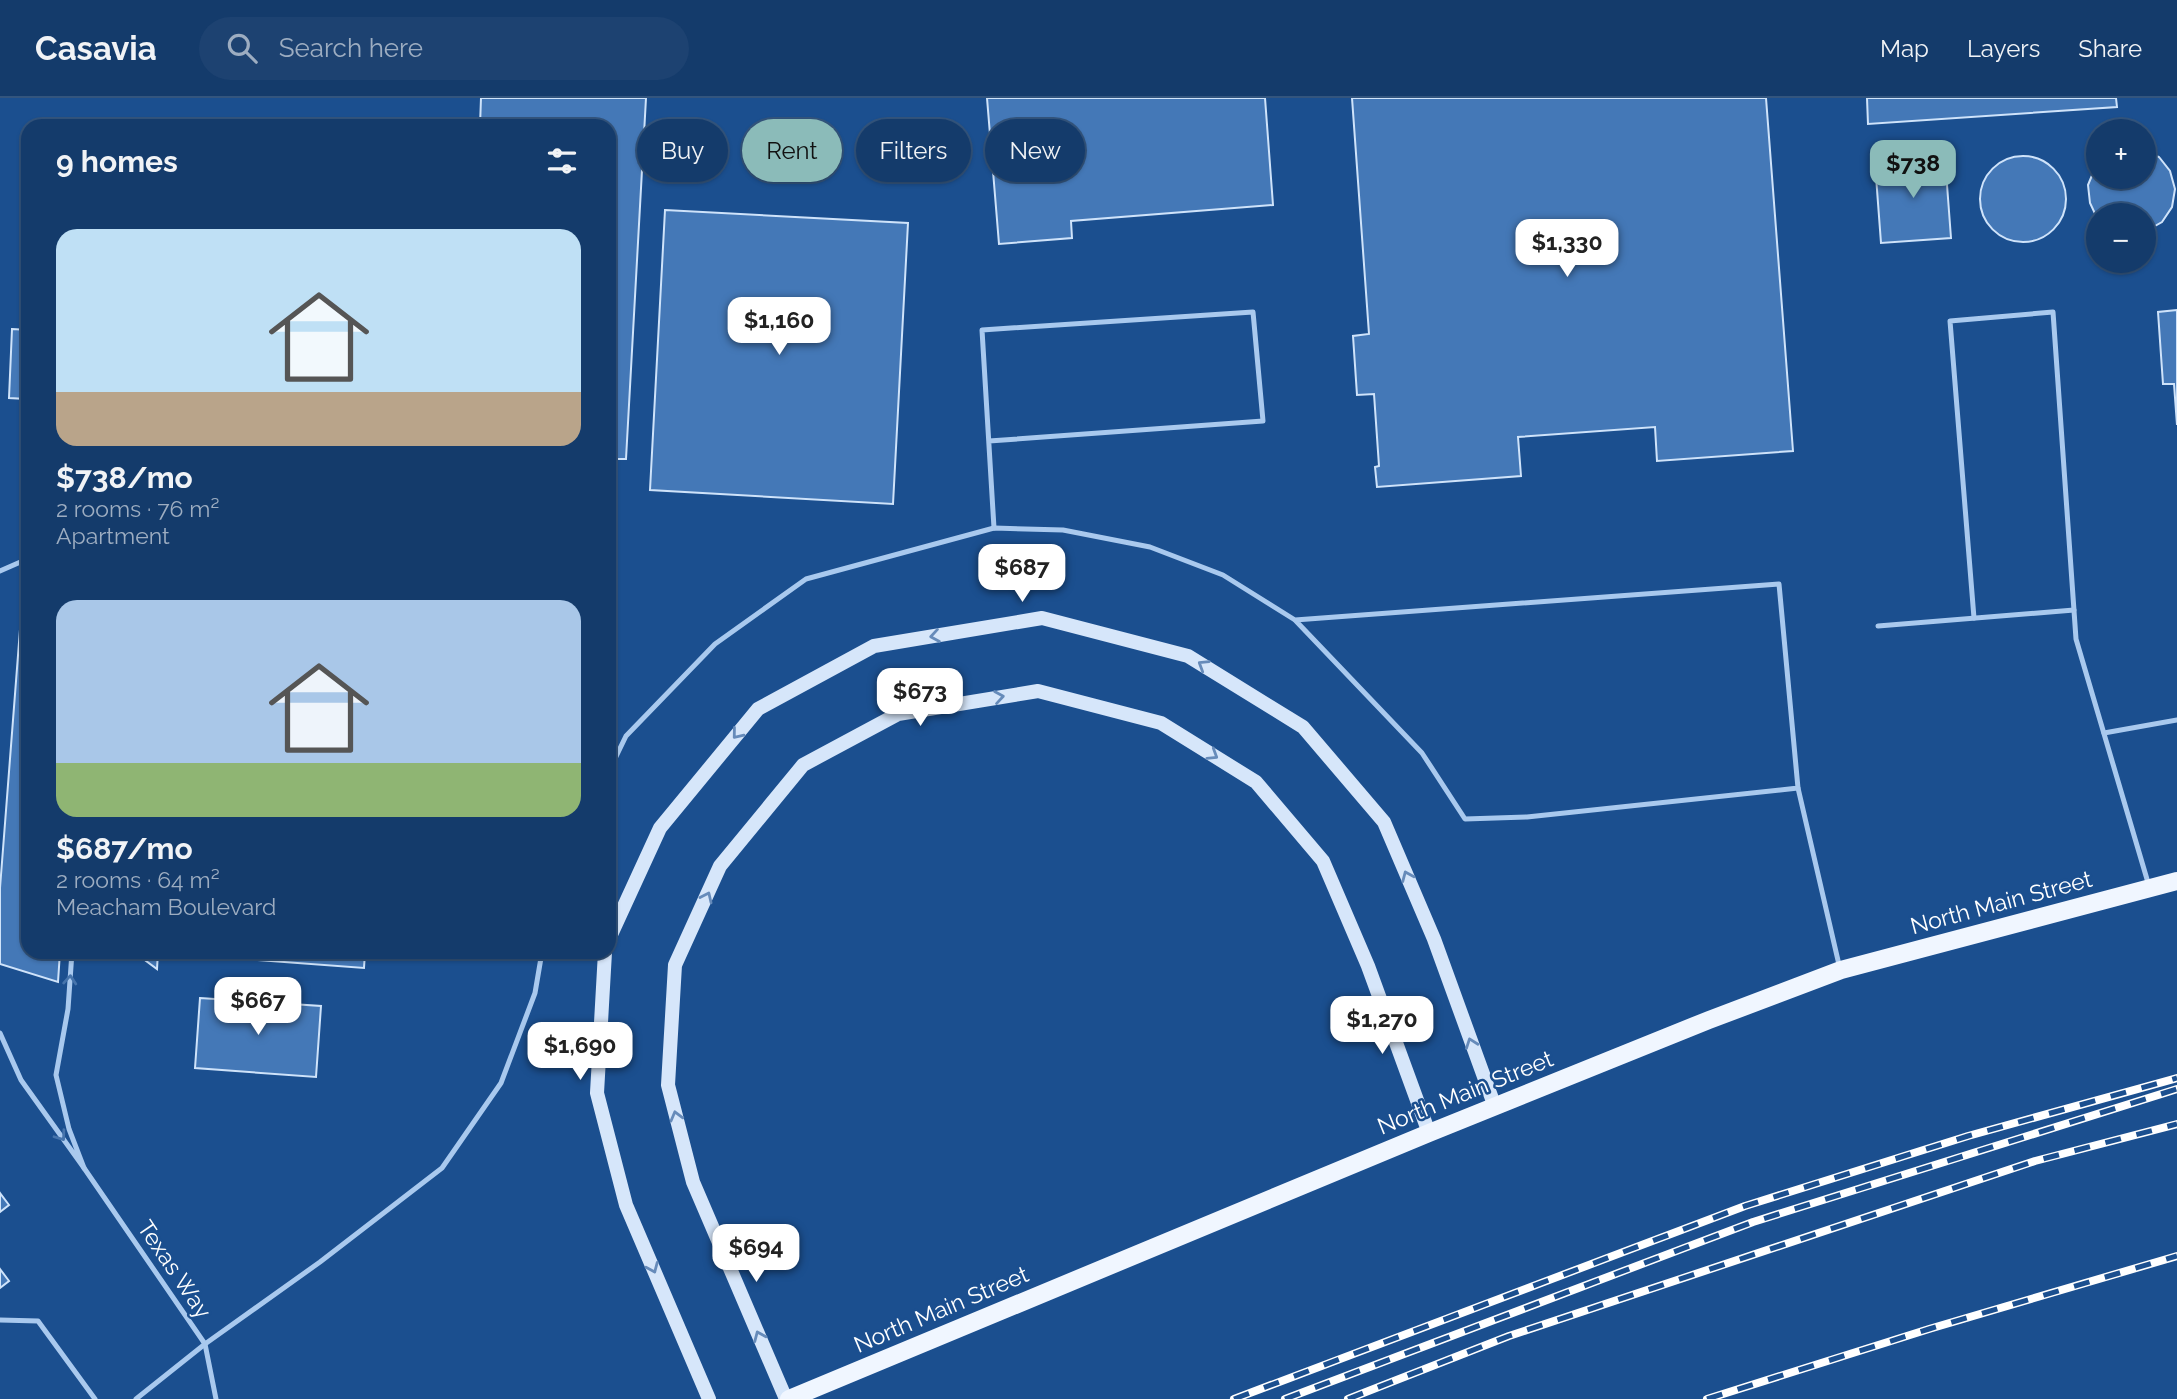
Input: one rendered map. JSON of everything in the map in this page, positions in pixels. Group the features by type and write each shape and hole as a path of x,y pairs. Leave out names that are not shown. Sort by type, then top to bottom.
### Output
{"main road":[{"path":"616,924 660,828 758,709 874,646 1042,618 1188,656 1303,727 1384,822 1433,939 1495,1107"},
{"path":"788,1399 694,1182 668,1085 675,965 720,866 803,765 898,714 1038,691 1161,723 1256,782 1323,861 1368,967 1429,1133"},
{"name":"North Main Street","path":"788,1399 1429,1133 1841,970 2177,881"},
{"path":"605,959 597,1093 626,1205 709,1399"}],"lane":[{"path":"989,441 1262,421 1252,312 982,330 994,528"},
{"path":"1974,618 1950,321 2053,312 2076,639 2150,888"},
{"path":"616,757 626,737 715,644 806,579 994,528 1063,530 1150,547 1223,575 1295,620 1422,753 1465,819 1527,817 1798,788"},
{"path":"0,571 21,562"},
{"path":"1295,620 1779,584 1798,788 1841,970"},
{"path":"1878,625 2074,610"},
{"path":"2104,733 2177,720"},
{"name":"Texas Way","path":"72,959 68,1009 56,1075 69,1129 84,1167"},
{"path":"136,1399 205,1344 320,1262 442,1168 501,1083 535,993 541,959"},
{"name":"Texas Way","path":"0,1034 21,1080 205,1344 216,1399"},
{"path":"0,1320 38,1321 95,1399"}],"building":[{"path":"481,98 646,98 645,119 637,119 637,182 641,182 626,459 616,459 616,119 480,119"},
{"path":"987,98 1265,98 1273,205 1071,221 1072,238 999,244 994,182 1085,182 1085,119 989,119"},
{"path":"1352,98 1766,98 1793,451 1657,461 1655,427 1518,437 1521,476 1377,487 1375,467 1379,466 1374,394 1357,395 1353,336 1369,334"},
{"path":"1867,98 2116,98 2117,107 1868,124"},
{"path":"2023,156 2047,163 2059,175 2066,199 2059,223 2047,235 2023,242 1999,235 1987,223 1980,199 1987,175 1999,163"},
{"path":"2156,156 2170,171 2175,189 2172,207 2162,222 2156,225 2156,203 2090,203 2088,189 2156,189"},
{"path":"1945,158 1951,238 1881,243 1875,163"},
{"path":"665,210 908,223 893,504 650,490"},
{"path":"2177,310 2177,425 2174,384 2163,384 2158,312"},
{"path":"12,329 21,330 21,399 9,398"},
{"path":"21,617 21,959 60,959 58,982 0,964 0,888"},
{"path":"143,959 158,959 157,969"},
{"path":"242,959 365,959 364,968"},
{"path":"200,998 321,1006 316,1077 195,1068"},
{"path":"0,1193 9,1205 0,1212"},
{"path":"0,1269 9,1281 0,1288"}],"railway":[{"path":"1234,1399 1745,1206 1968,1136 2177,1078"},
{"path":"1285,1399 1753,1222 2177,1089"},
{"path":"1348,1399 1509,1336 2035,1161 2177,1124"},
{"path":"1707,1399 1929,1329 2177,1256"}]}
